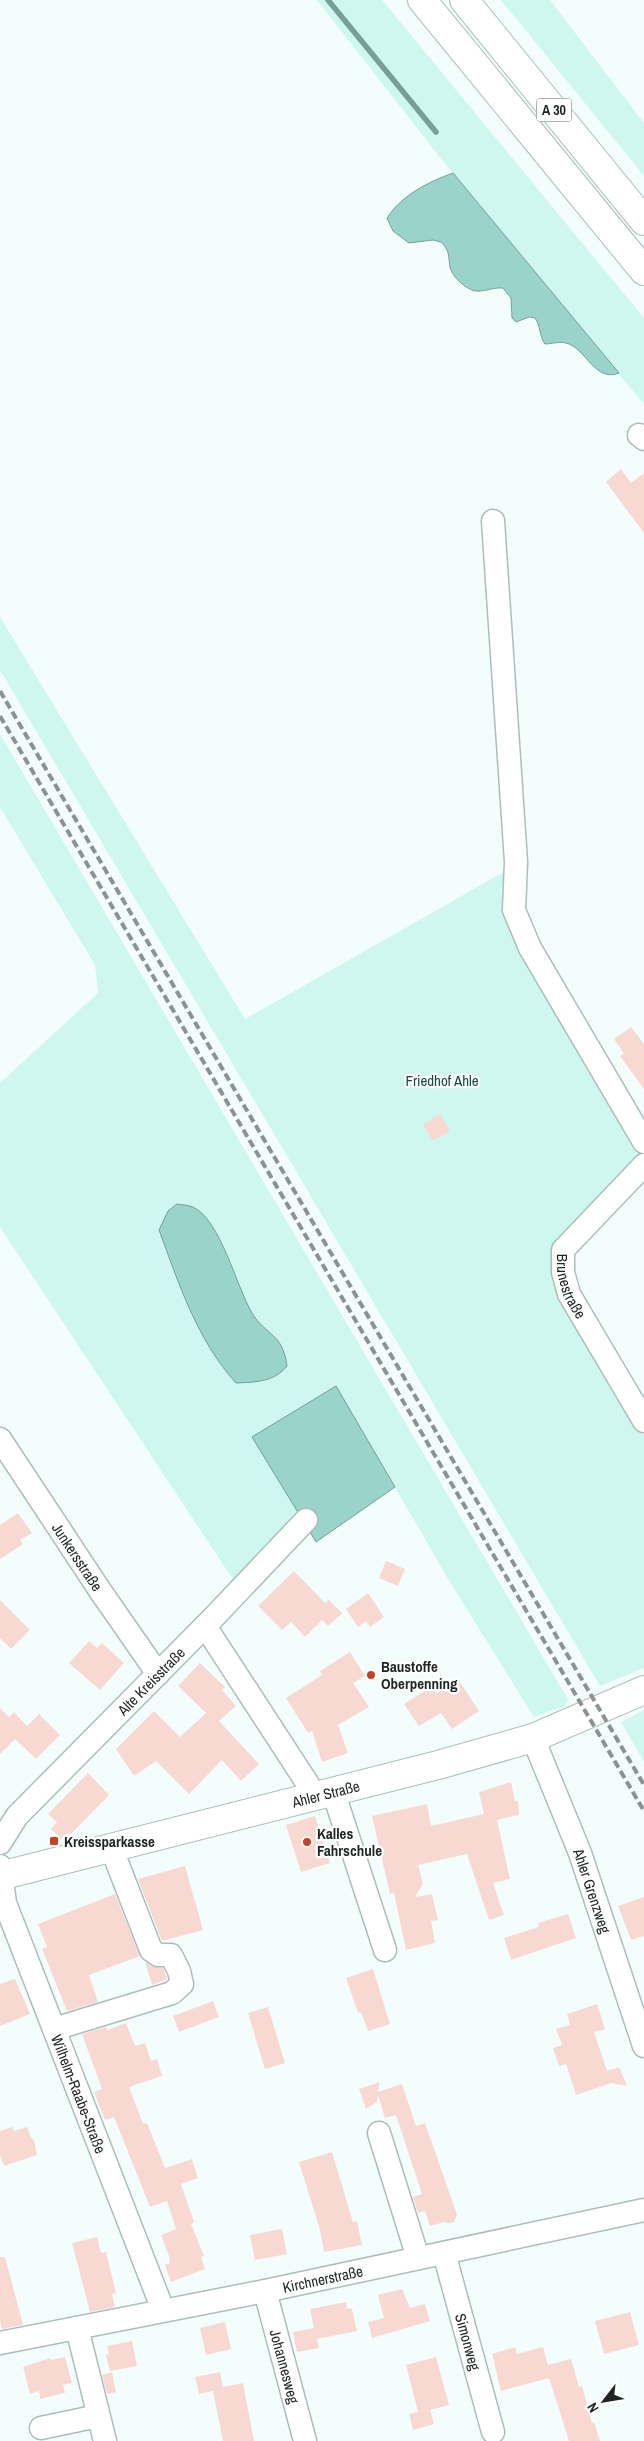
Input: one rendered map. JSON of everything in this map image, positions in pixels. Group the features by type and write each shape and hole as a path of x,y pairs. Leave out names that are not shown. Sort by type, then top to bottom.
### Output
{"main road":[{"name":"A 30","path":"422,0 644,271"},
{"name":"A 30","path":"464,0 644,221"},
{"name":"Ahler Straße","path":"1,1872 111,1847 533,1738 644,1690"}],"street":[{"path":"493,522 516,862 514,910 530,948 644,1142"},
{"name":"Brunestraße","path":"644,1165 563,1250 563,1272 569,1294 644,1421"},
{"name":"Junkersstraße","path":"0,1438 101,1592 158,1674"},
{"name":"Alte Kreisstraße","path":"0,1843 17,1816 205,1626 306,1520"},
{"path":"205,1626 324,1793 385,1950"},
{"name":"Ahler Grenzweg","path":"533,1738 580,1853 644,2046"},
{"path":"54,2028 172,1993 182,1984 179,1971 171,1955 158,1955 151,1950 111,1847"},
{"name":"Wilhelm-Raabe-Straße","path":"1,1872 5,1903 163,2310"},
{"path":"379,2133 418,2258"},
{"name":"Kirchnerstraße","path":"0,2344 163,2310 266,2292 644,2210"},
{"name":"Simonweg","path":"444,2253 493,2432"},
{"name":"Johannesweg","path":"266,2292 305,2441"},
{"path":"77,2328 105,2441"},
{"path":"41,2428 98,2416"}],"green space":[{"path":"317,0 382,0 644,318 644,404 438,155"},
{"path":"501,0 550,0 644,123 644,176"},
{"name":"Friedhof Ahle","path":"0,617 245,1019 509,869 512,882 500,889 525,947 643,1151 551,1246 554,1281 644,1435 644,1668 600,1686 0,670"},
{"path":"0,734 569,1701 562,1707 534,1717 450,1582 336,1386 300,1520 240,1586 230,1575 0,1227 0,1083 98,993 95,965 0,807"},
{"path":"644,1710 644,1762 621,1722"}],"shaded area":[{"path":"453,173 619,373 611,375 603,373 573,346 566,343 545,344 535,318 529,317 516,322 512,318 511,298 503,288 475,291 464,285 451,271 449,256 441,242 433,240 409,243 393,231 387,218 400,203 416,190"},
{"path":"177,1204 193,1207 203,1214 212,1225 252,1313 257,1321 282,1347 287,1366 271,1378 236,1383 210,1349 190,1311 159,1230 168,1211"},
{"path":"336,1386 395,1487 316,1542 252,1437"}],"building":[{"path":"621,469 631,483 644,473 644,533 606,482"},
{"path":"631,1027 644,1044 644,1089 620,1056 624,1053 614,1039"},
{"path":"440,1114 450,1131 433,1141 423,1125"},
{"path":"18,1513 32,1533 20,1540 23,1544 0,1559 0,1525"},
{"path":"386,1561 405,1569 398,1586 379,1578"},
{"path":"294,1571 325,1603 329,1600 342,1613 328,1626 322,1620 305,1637 291,1622 282,1630 258,1606"},
{"path":"368,1593 384,1617 370,1627 366,1621 358,1627 346,1609"},
{"path":"0,1600 30,1630 11,1649 0,1638"},
{"path":"89,1641 97,1648 102,1643 124,1663 100,1690 69,1663"},
{"path":"350,1652 365,1676 353,1683 369,1707 338,1725 348,1753 322,1762 312,1731 308,1733 286,1698 322,1675 320,1671"},
{"path":"200,1663 225,1687 222,1690 236,1706 219,1721 259,1764 241,1781 222,1760 189,1794 156,1761 134,1776 116,1749 154,1711 180,1737 206,1713 178,1686"},
{"path":"458,1679 479,1711 452,1729 441,1713 419,1726 404,1704 431,1687 436,1694"},
{"path":"0,1708 9,1717 14,1712 27,1726 39,1714 60,1735 36,1759 15,1739 0,1754"},
{"path":"88,1773 109,1795 70,1835 68,1833 61,1839 51,1829 57,1822 48,1814"},
{"path":"511,1782 515,1801 518,1801 519,1815 497,1820 510,1879 493,1883 504,1915 489,1920 467,1854 418,1865 423,1884 415,1897 432,1894 438,1920 431,1921 435,1943 406,1950 394,1893 390,1894 372,1816 427,1804 431,1826 484,1814 479,1792"},
{"name":"Kalles Fahrschule","path":"315,1816 330,1863 301,1872 286,1825"},
{"path":"185,1866 203,1930 162,1941 138,1879"},
{"path":"115,1894 140,1956 89,1975 98,2002 67,2011 42,1949 47,1947 38,1924"},
{"path":"644,1897 644,1936 631,1940 618,1906"},
{"path":"568,1914 576,1938 511,1960 504,1938 539,1927 538,1923"},
{"path":"145,1962 151,1966 163,1968 167,1979 152,1985"},
{"path":"373,1969 390,2024 368,2031 361,2012 358,2013 346,1978"},
{"path":"15,1979 30,2014 0,2026 0,1984"},
{"path":"213,2001 219,2017 179,2032 173,2016"},
{"path":"597,2004 605,2029 594,2032 607,2071 619,2067 627,2086 611,2083 576,2095 566,2064 559,2066 553,2048 562,2045 556,2029 570,2025 567,2014"},
{"path":"268,2007 285,2063 265,2069 248,2013"},
{"path":"126,2023 135,2046 145,2043 151,2061 157,2059 162,2076 129,2087 143,2124 147,2123 165,2168 192,2159 198,2178 181,2184 194,2222 191,2224 204,2256 201,2257 205,2269 171,2282 165,2265 170,2263 169,2256 161,2235 176,2229 167,2201 150,2207 114,2117 105,2120 94,2092 102,2089 82,2034 106,2027 107,2030"},
{"path":"380,2082 378,2092 402,2084 416,2126 425,2123 457,2215 454,2222 444,2222 430,2226 425,2211 418,2213 413,2197 422,2194 396,2115 385,2118 378,2095 377,2102 366,2109 359,2089"},
{"path":"12,2127 14,2131 27,2127 31,2138 34,2140 37,2155 4,2166 0,2155 0,2131"},
{"path":"332,2152 353,2222 357,2221 362,2245 324,2252 320,2230 299,2162"},
{"path":"282,2229 287,2254 255,2260 250,2235"},
{"path":"97,2237 101,2253 106,2252 116,2293 112,2294 115,2307 90,2312 72,2243"},
{"path":"0,2257 5,2257 23,2325 2,2329 0,2320"},
{"path":"402,2289 410,2308 425,2304 430,2321 372,2338 368,2322 384,2318 378,2295"},
{"path":"346,2302 347,2308 352,2309 357,2331 317,2339 319,2348 297,2352 293,2332 314,2328 310,2309"},
{"path":"630,2312 639,2345 604,2354 595,2321"},
{"path":"225,2322 231,2349 206,2355 200,2328"},
{"path":"132,2341 137,2366 110,2371 106,2355 109,2354 107,2346"},
{"path":"515,2347 517,2354 543,2347 548,2365 571,2359 579,2387 582,2386 592,2423 594,2422 600,2441 569,2441 549,2378 501,2391 492,2354"},
{"path":"65,2357 72,2383 63,2385 65,2393 40,2399 39,2391 30,2394 23,2367 50,2358 51,2360"},
{"path":"436,2357 449,2405 430,2410 434,2424 413,2430 409,2414 418,2412 406,2365"},
{"path":"112,2372 116,2392 107,2394 102,2375"},
{"path":"220,2372 223,2387 243,2383 254,2441 223,2441 213,2391 199,2394 195,2377"}],"waterway":[{"path":"328,0 436,132"}],"railway":[{"path":"0,691 644,1785"},
{"path":"0,716 644,1811"}],"place":[{"name":"Baustoffe Oberpenning","path":"371,1675"},
{"name":"Kreissparkasse","path":"54,1841"},
{"name":"Kalles Fahrschule","path":"307,1842"}]}
